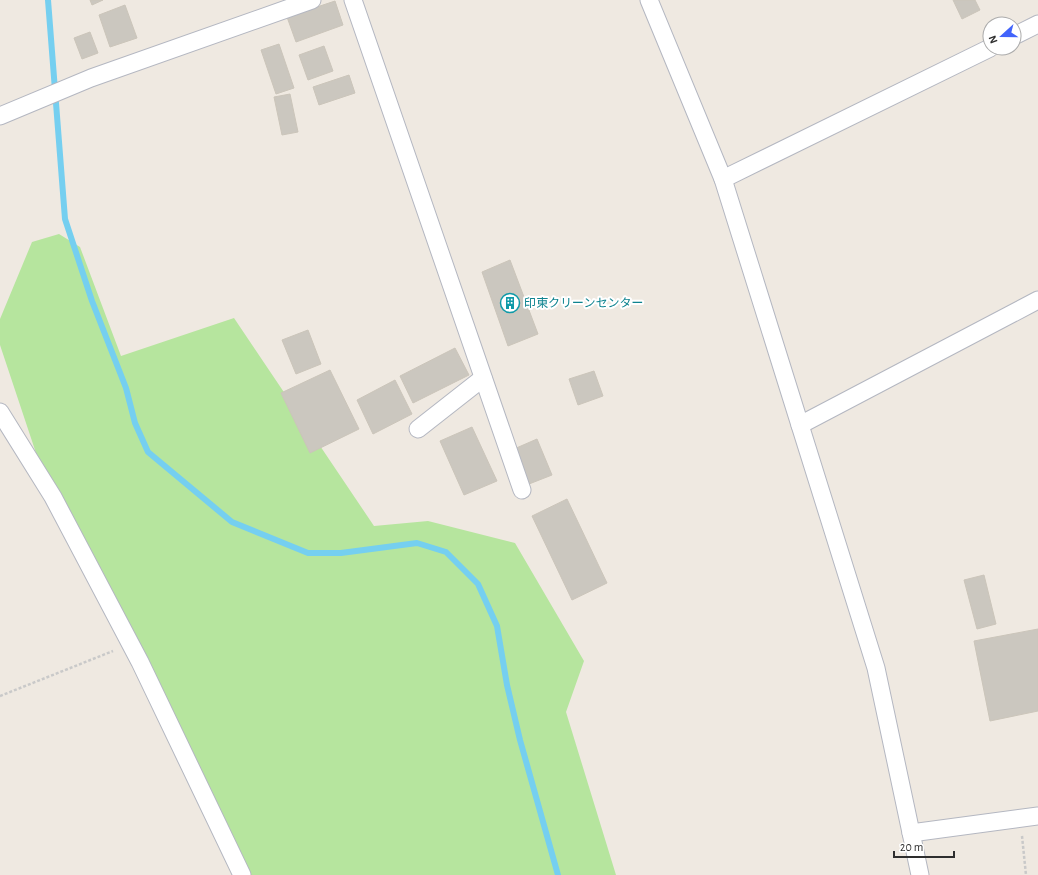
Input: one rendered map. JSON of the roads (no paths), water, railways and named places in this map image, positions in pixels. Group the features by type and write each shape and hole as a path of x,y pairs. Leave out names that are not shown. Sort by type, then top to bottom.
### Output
{"street":[{"path":"0,116 92,78 312,0"},
{"path":"353,0 522,490"},
{"path":"649,0 723,179 876,668 920,875"},
{"path":"1022,32 1038,24"},
{"path":"723,179 982,52"},
{"path":"800,425 1038,300"},
{"path":"418,429 483,378"},
{"path":"0,412 53,497 140,662 242,875"},
{"path":"911,833 1038,816"}],"waterway":[{"path":"48,0 65,219 92,301 126,388 135,423 148,452 232,522 308,553 341,553 417,543 446,552 478,584 497,626 507,685 520,740 558,875"}],"place":[{"name":"印東クリーンセンター","path":"510,303"}]}
